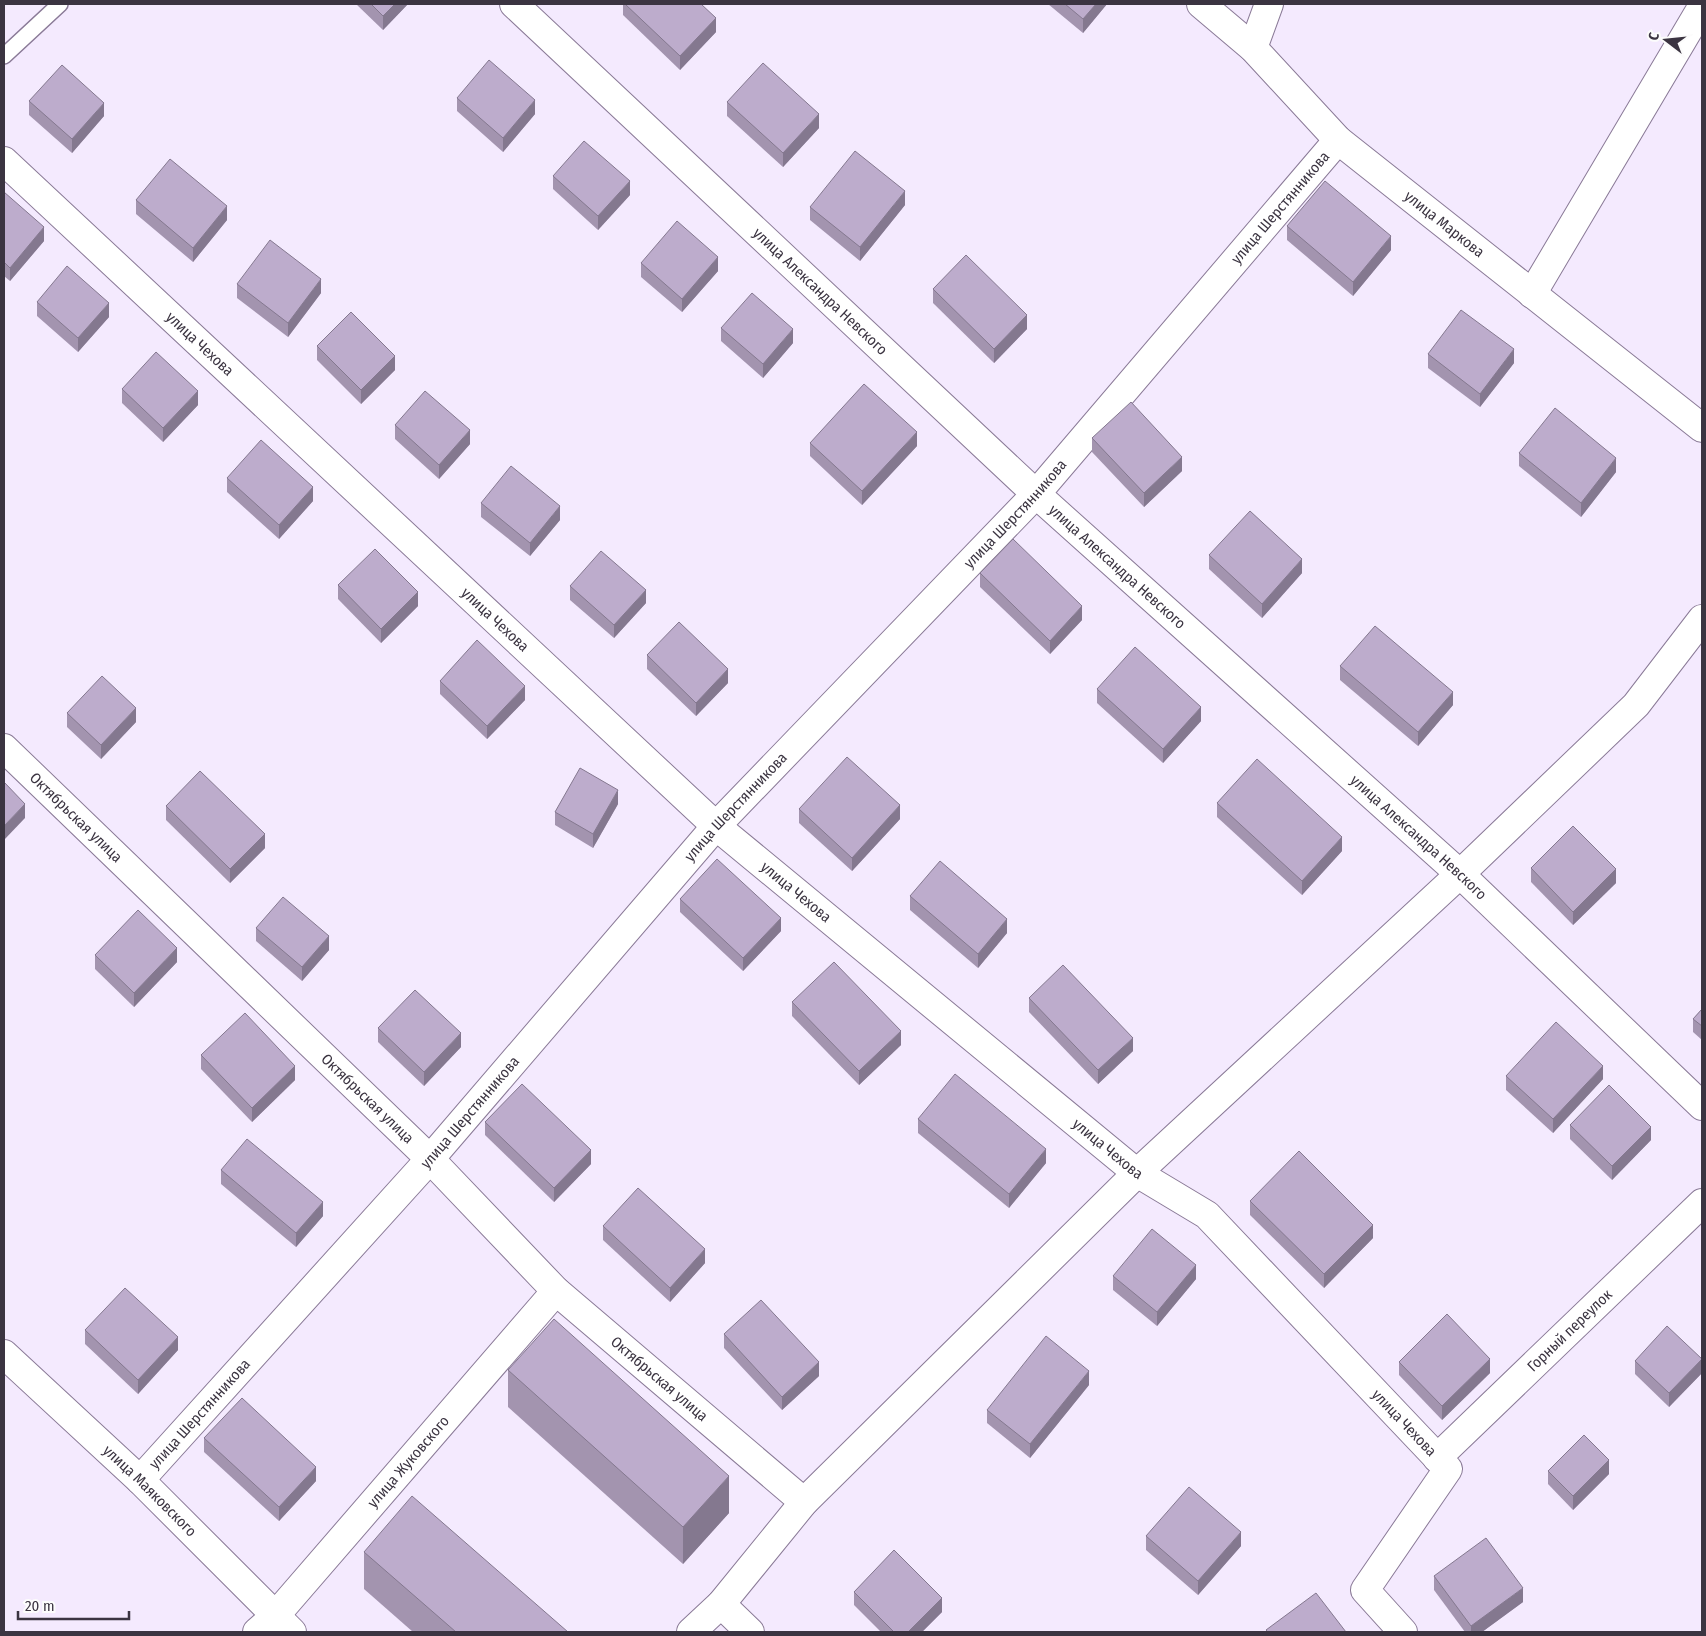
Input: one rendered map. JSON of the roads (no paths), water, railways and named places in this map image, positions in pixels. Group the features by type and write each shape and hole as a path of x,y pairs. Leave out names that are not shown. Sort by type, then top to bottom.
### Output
{"street":[{"name":"улица Александра Невского","path":"514,4 1036,494 1460,874 1702,1106"},
{"name":"улица Маркова","path":"1201,4 1253,48 1338,140 1702,428"},
{"path":"1253,48 1269,4"},
{"path":"1532,294 1702,7"},
{"name":"улица Шерстянникова","path":"140,1480 430,1159 716,826 1036,494 1338,140"},
{"name":"улица Чехова","path":"4,161 716,826 1137,1172 1206,1215 1448,1469 1365,1590 1404,1632"},
{"path":"691,1632 721,1604 804,1502 1137,1172 1460,874 1636,705 1702,619"},
{"name":"Октябрьская улица","path":"4,748 430,1159 556,1291 804,1502"},
{"name":"Горный переулок","path":"1437,1458 1702,1203"},
{"name":"улица Жуковского","path":"275,1627 556,1291"},
{"name":"улица Маяковского","path":"4,1354 140,1480 275,1627"},
{"path":"721,1604 750,1632"}],"lane":[{"path":"4,56 60,4"}]}
